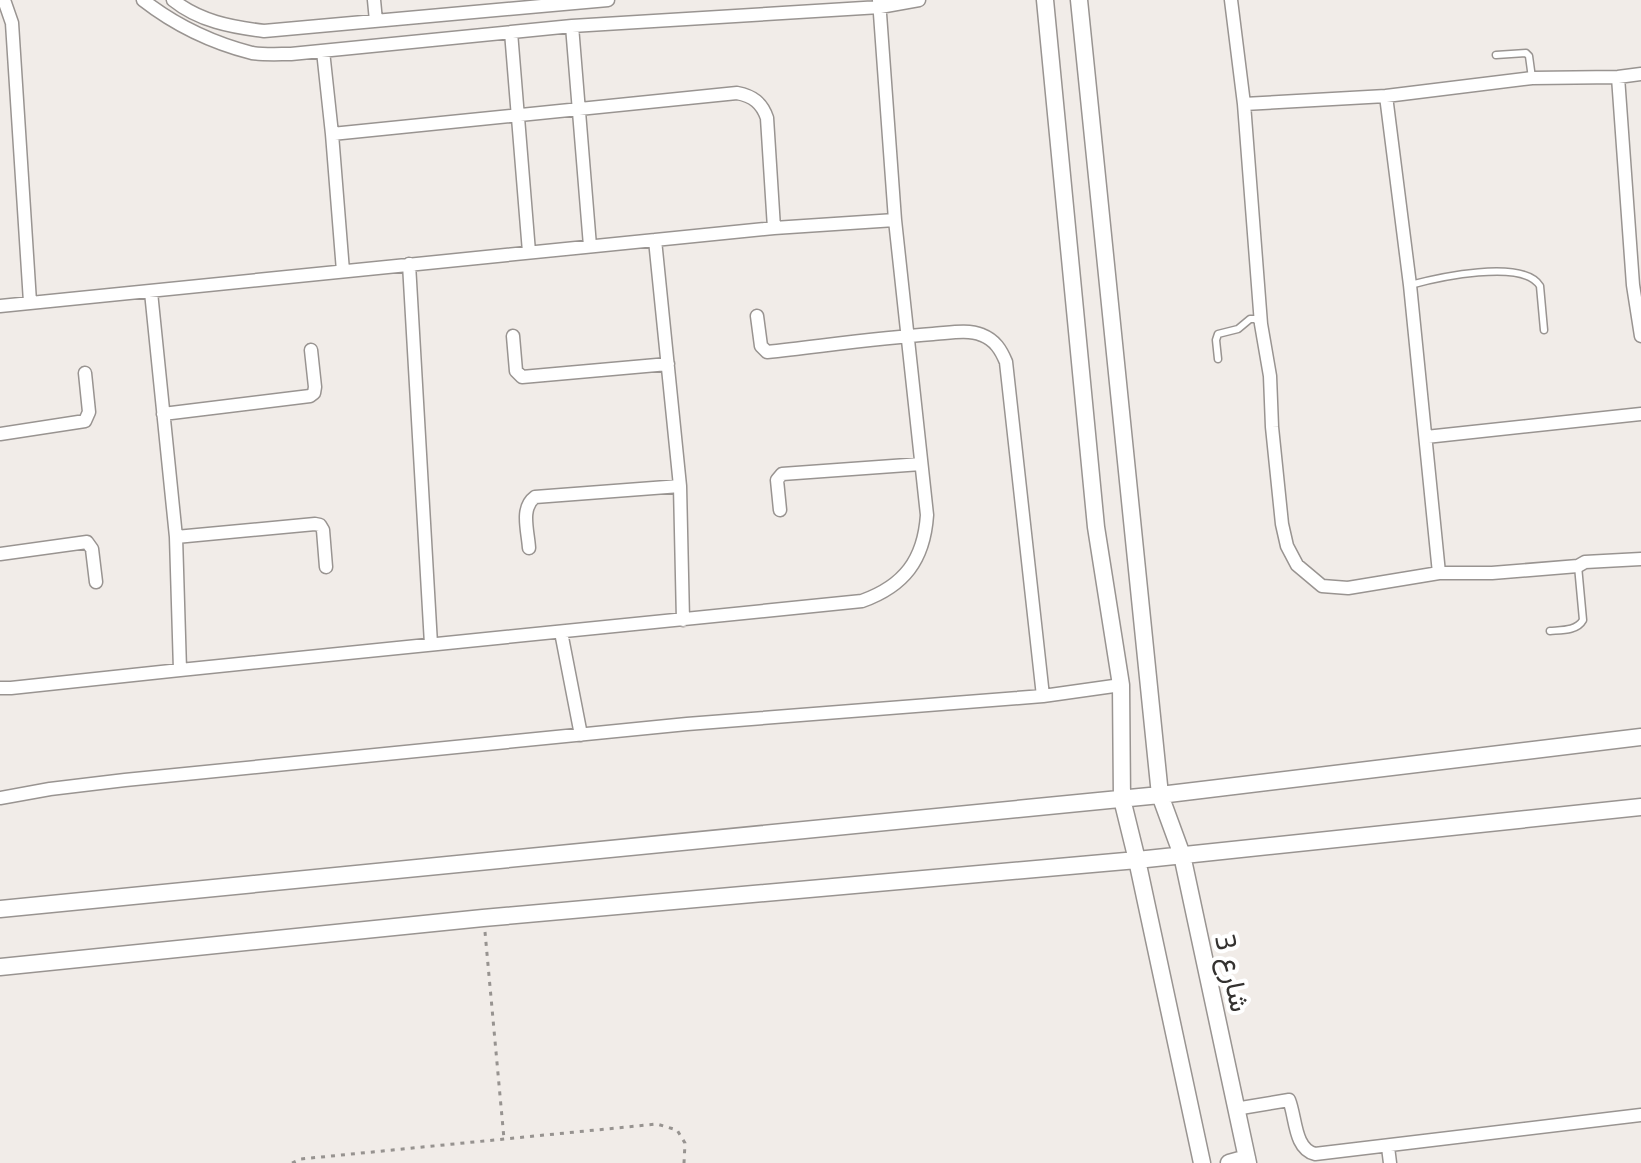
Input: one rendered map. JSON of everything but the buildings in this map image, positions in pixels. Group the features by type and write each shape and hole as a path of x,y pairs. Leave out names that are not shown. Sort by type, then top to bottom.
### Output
{"street":[{"path":"4,0 12,23 30,302"},
{"path":"143,0 162,15 208,39 255,53 291,54 572,26 919,0"},
{"path":"173,0 206,19 234,28 264,31 376,21 479,6 608,0"},
{"path":"374,0 376,21"},
{"path":"1045,0 1096,527 1121,685 1122,799 1202,1163"},
{"name":"شارع 3","path":"1079,0 1160,795 1182,855 1248,1161"},
{"path":"1231,0 1244,104 1261,324 1270,376 1282,524 1287,546 1297,565 1322,586 1348,588 1439,573 1492,573 1641,559"},
{"path":"0,688 862,601 892,587 914,563 922,548 927,515 895,220 879,4"},
{"path":"572,26 590,246"},
{"path":"511,32 529,252"},
{"path":"323,51 343,271"},
{"path":"1244,104 1386,96 1532,78 1641,74"},
{"path":"1618,77 1636,245 1633,285 1641,336"},
{"path":"332,134 737,93 747,95 764,108 769,129 774,228"},
{"path":"1386,96 1410,285 1439,573"},
{"path":"0,306 774,228 895,220"},
{"path":"655,240 680,486 683,620"},
{"path":"409,264 431,644"},
{"path":"151,292 176,537 180,670"},
{"path":"757,316 761,346 767,352 972,332 993,341 1001,351 1006,362 1043,696"},
{"path":"513,336 516,371 522,377 668,364"},
{"path":"163,414 310,396 315,387 311,350"},
{"path":"0,434 85,421 89,412 85,373"},
{"path":"1426,437 1641,414"},
{"path":"780,510 777,480 782,474 921,464"},
{"path":"529,548 526,510 535,497 680,486"},
{"path":"176,537 315,524 323,530 326,567"},
{"path":"0,554 87,542 92,549 96,582"},
{"path":"561,632 581,735"},
{"path":"0,798 125,780 687,724 1043,696 1121,685"},
{"path":"0,909 1122,799 1641,737"},
{"path":"0,967 483,918 1137,860 1641,807"},
{"path":"1235,1109 1289,1100 1301,1146 1315,1154 1641,1115"},
{"path":"1388,1147 1390,1163"},
{"path":"1229,1163 1248,1161"}],"lane":[{"path":"1496,55 1526,53 1532,78"},
{"path":"1410,285 1436,278 1496,271 1530,277 1540,286 1544,330"},
{"path":"1218,359 1218,334 1238,329 1250,319 1261,324"},
{"path":"1550,631 1578,627 1583,620 1578,566"}],"path":[{"path":"483,918 504,1139"},
{"path":"292,1163 301,1159 657,1124 677,1130 685,1143 684,1163"}]}
